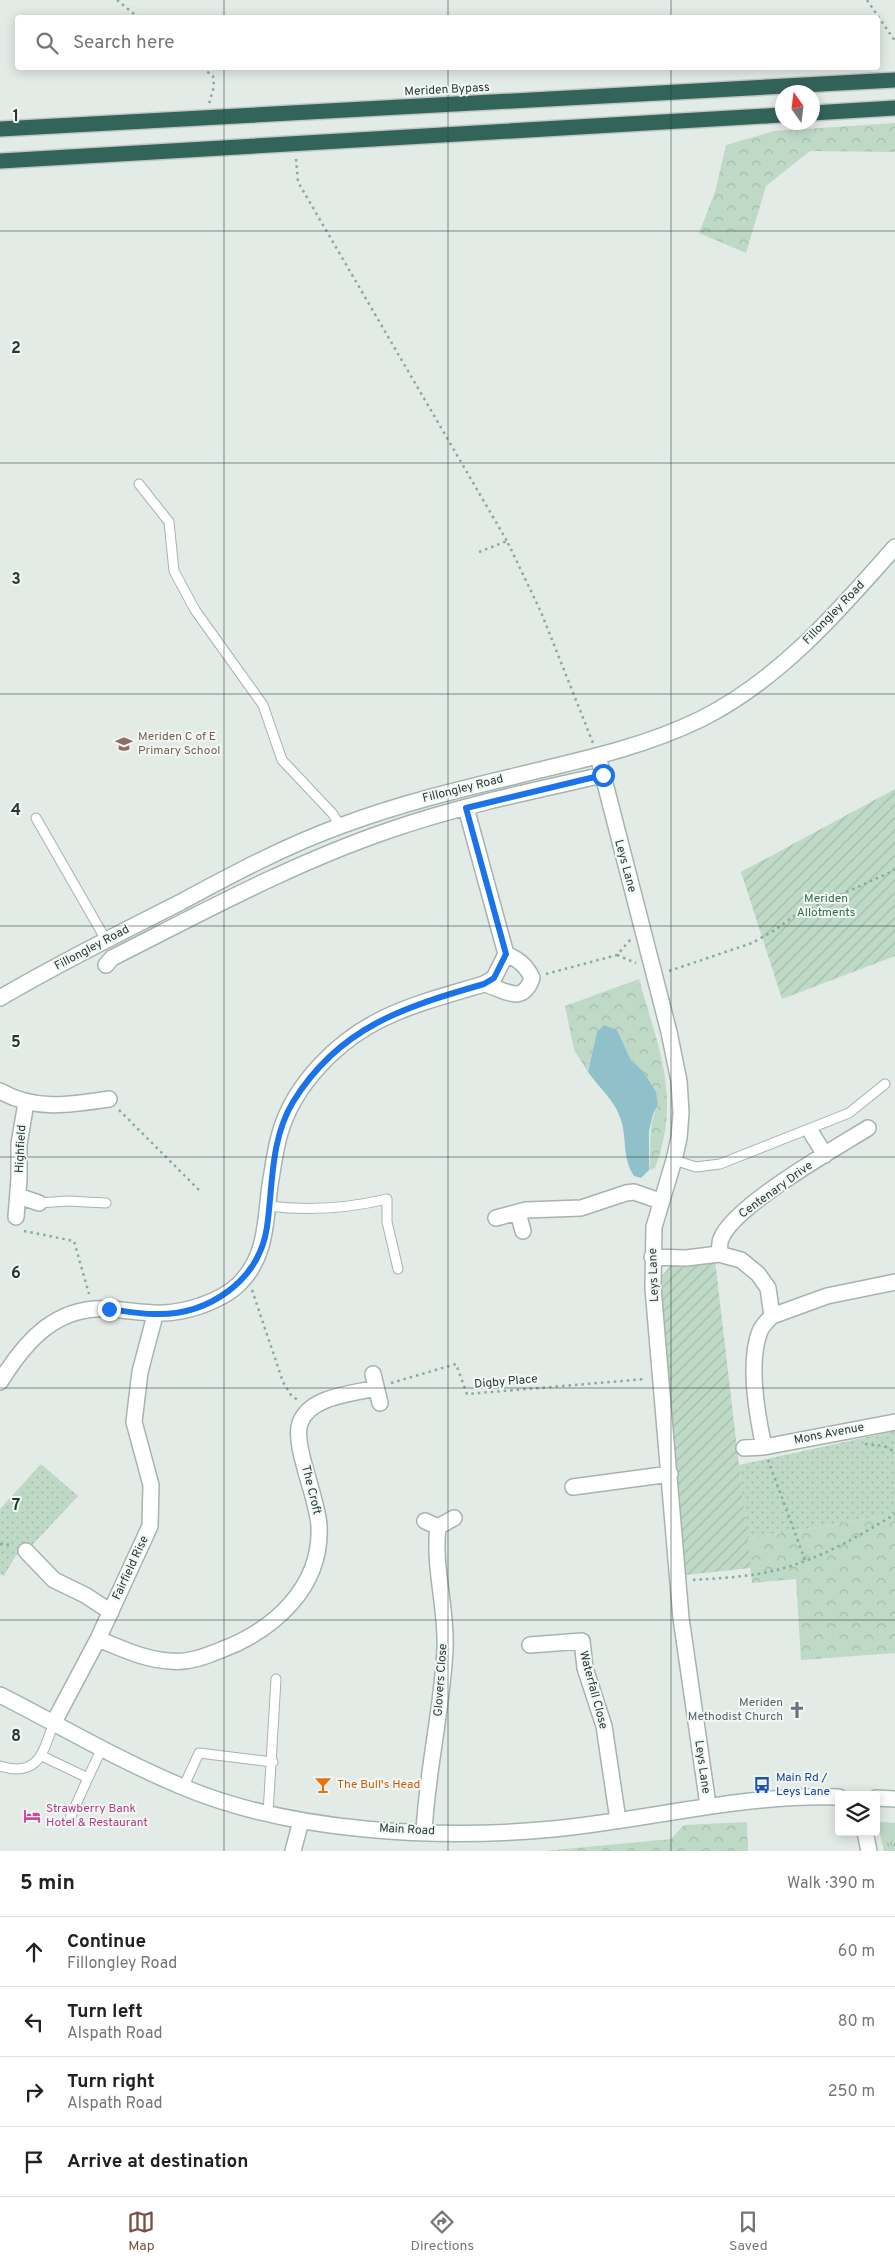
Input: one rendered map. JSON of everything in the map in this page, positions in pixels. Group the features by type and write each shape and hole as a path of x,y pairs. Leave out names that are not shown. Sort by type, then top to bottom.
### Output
{"highway":[{"name":"Meriden Bypass","path":"0,130 895,80"},
{"path":"820,113 895,108"},
{"path":"0,161 775,115"}],"street":[{"name":"Fillongley Road","path":"0,998 106,940 231,876 340,825 442,793 635,746 702,718 742,694 780,666 850,598 895,547"},
{"name":"Leys Lane","path":"598,756 679,1081 681,1113 674,1160 660,1201 654,1226 652,1257 660,1378 670,1474 681,1618 708,1805"},
{"name":"Fillongley Road","path":"106,965 112,958 321,856 391,829 466,808 603,775"},
{"path":"0,1382 27,1342 50,1324 87,1310 109,1309 155,1314 188,1310 224,1296 239,1284 261,1249 267,1228 273,1165 280,1132 292,1103 311,1077 333,1053 360,1031 384,1018 484,984 494,978 506,954 466,808"},
{"path":"484,984 492,985 506,994 514,994 530,985 532,978 528,968 519,960 506,954"},
{"path":"0,1090 26,1103 48,1106 109,1099"},
{"name":"Highfield","path":"16,1223 19,1144 26,1103"},
{"name":"Centenary Drive","path":"719,1254 721,1239 727,1229 745,1210 868,1128"},
{"name":"Centenary Drive","path":"812,1134 825,1155"},
{"path":"496,1218 518,1212 581,1208 634,1192 660,1201"},
{"path":"18,1196 39,1203"},
{"path":"518,1212 523,1231"},
{"path":"652,1257 686,1258 719,1254 741,1260 758,1274 768,1288 772,1316"},
{"path":"764,1446 759,1426 755,1379 756,1351 760,1330 772,1316 827,1296 895,1282"},
{"name":"Fairfield Rise","path":"54,1722 98,1639 150,1526 151,1485 134,1422 140,1372 155,1314"},
{"path":"310,1410 322,1401 374,1381 380,1403"},
{"name":"The Croft","path":"98,1639 137,1655 169,1662 194,1661 246,1640 276,1619 300,1595 312,1574 319,1550 319,1525 316,1502 298,1439 300,1423 310,1410"},
{"name":"Mons Avenue","path":"744,1448 895,1422"},
{"path":"573,1487 670,1474"},
{"name":"Glovers Close","path":"424,1832 426,1800 441,1696 445,1647 432,1524 454,1518"},
{"path":"26,1551 54,1580 92,1599 110,1612"},
{"name":"Waterfall Close","path":"530,1645 582,1641 585,1668 604,1726 618,1820"},
{"name":"Main Road","path":"0,1695 184,1788 243,1808 301,1821 339,1826 424,1832 553,1829 708,1805 776,1797 835,1797"},
{"path":"880,1798 895,1800"},
{"path":"293,1851 301,1821"},
{"path":"866,1836 869,1851"}],"lane":[{"path":"139,484 169,522 174,571 195,610 263,705 282,760 332,813 340,825"},
{"path":"36,818 106,940"},
{"path":"674,1160 696,1167 720,1164 849,1113 885,1084"},
{"path":"268,1206 293,1209 365,1204 387,1199 386,1222 398,1269"},
{"path":"39,1203 67,1201 106,1203"},
{"path":"268,1814 273,1762 276,1679"},
{"path":"0,1766 14,1770 33,1764 42,1756 54,1722"},
{"path":"70,1818 102,1748"},
{"path":"184,1788 199,1753 273,1762"},
{"path":"42,1756 88,1778"}],"path":[{"path":"118,0 136,15"},
{"path":"867,0 877,15"},
{"path":"880,19 895,41"},
{"path":"205,70 214,76 214,86 210,100"},
{"path":"294,144 298,182 506,541 541,612 598,756"},
{"path":"479,552 506,541"},
{"path":"654,976 752,943 776,930 794,916 895,870"},
{"path":"532,978 616,955 642,928"},
{"path":"109,1099 201,1192"},
{"path":"16,1223 74,1241 89,1294 87,1310"},
{"path":"247,1274 283,1382 291,1395 310,1410"},
{"name":"Digby Place","path":"374,1381 456,1364 467,1394 660,1378"},
{"path":"764,1446 804,1560"},
{"path":"679,1581 753,1575 779,1570 852,1540 895,1514"}],"green space":[{"path":"895,123 895,152 810,151 766,186 746,253 699,233 715,192 726,145 774,131 820,130 820,128"},
{"name":"Meriden Allotments","path":"895,789 895,956 782,999 741,872"},
{"path":"639,979 660,1050 667,1095 667,1118 663,1142 655,1168 649,1170 652,1121 658,1105 643,1071 631,1060 617,1030 597,1032 588,1072 574,1050 565,1006"},
{"path":"715,1260 751,1568 685,1575 661,1283 662,1276 671,1265"},
{"path":"895,1431 895,1514 747,1539 739,1465"},
{"path":"41,1464 78,1496 23,1555 16,1555 4,1576 0,1574 0,1509"},
{"path":"895,1514 895,1653 801,1660 796,1579 752,1583 747,1539"},
{"path":"747,1822 748,1851 544,1851 671,1839 684,1825"},
{"path":"880,1822 895,1823 895,1851 884,1851 880,1834"}],"water":[{"path":"604,1025 617,1030 631,1060 643,1071 656,1092 658,1105 653,1114 649,1131 649,1170 641,1178 634,1176 630,1169 626,1155 623,1127 618,1113 611,1100 588,1072 597,1032"}],"place":[{"name":"Meriden C of E Primary School","path":"124,744"},
{"name":"Meriden Methodist Church","path":"797,1710"},
{"name":"The Bull's Head","path":"323,1785"},
{"name":"Main Rd / Leys Lane","path":"762,1785"},
{"name":"Strawberry Bank Hotel & Restaurant","path":"32,1816"}],"route":[{"path":"109,1309 155,1314 188,1310 224,1296 239,1284 255,1263 267,1228 273,1165 280,1132 292,1103 311,1077 333,1053 360,1031 384,1018 437,998 484,984 494,978 499,969 506,954 466,808 603,775"}]}
